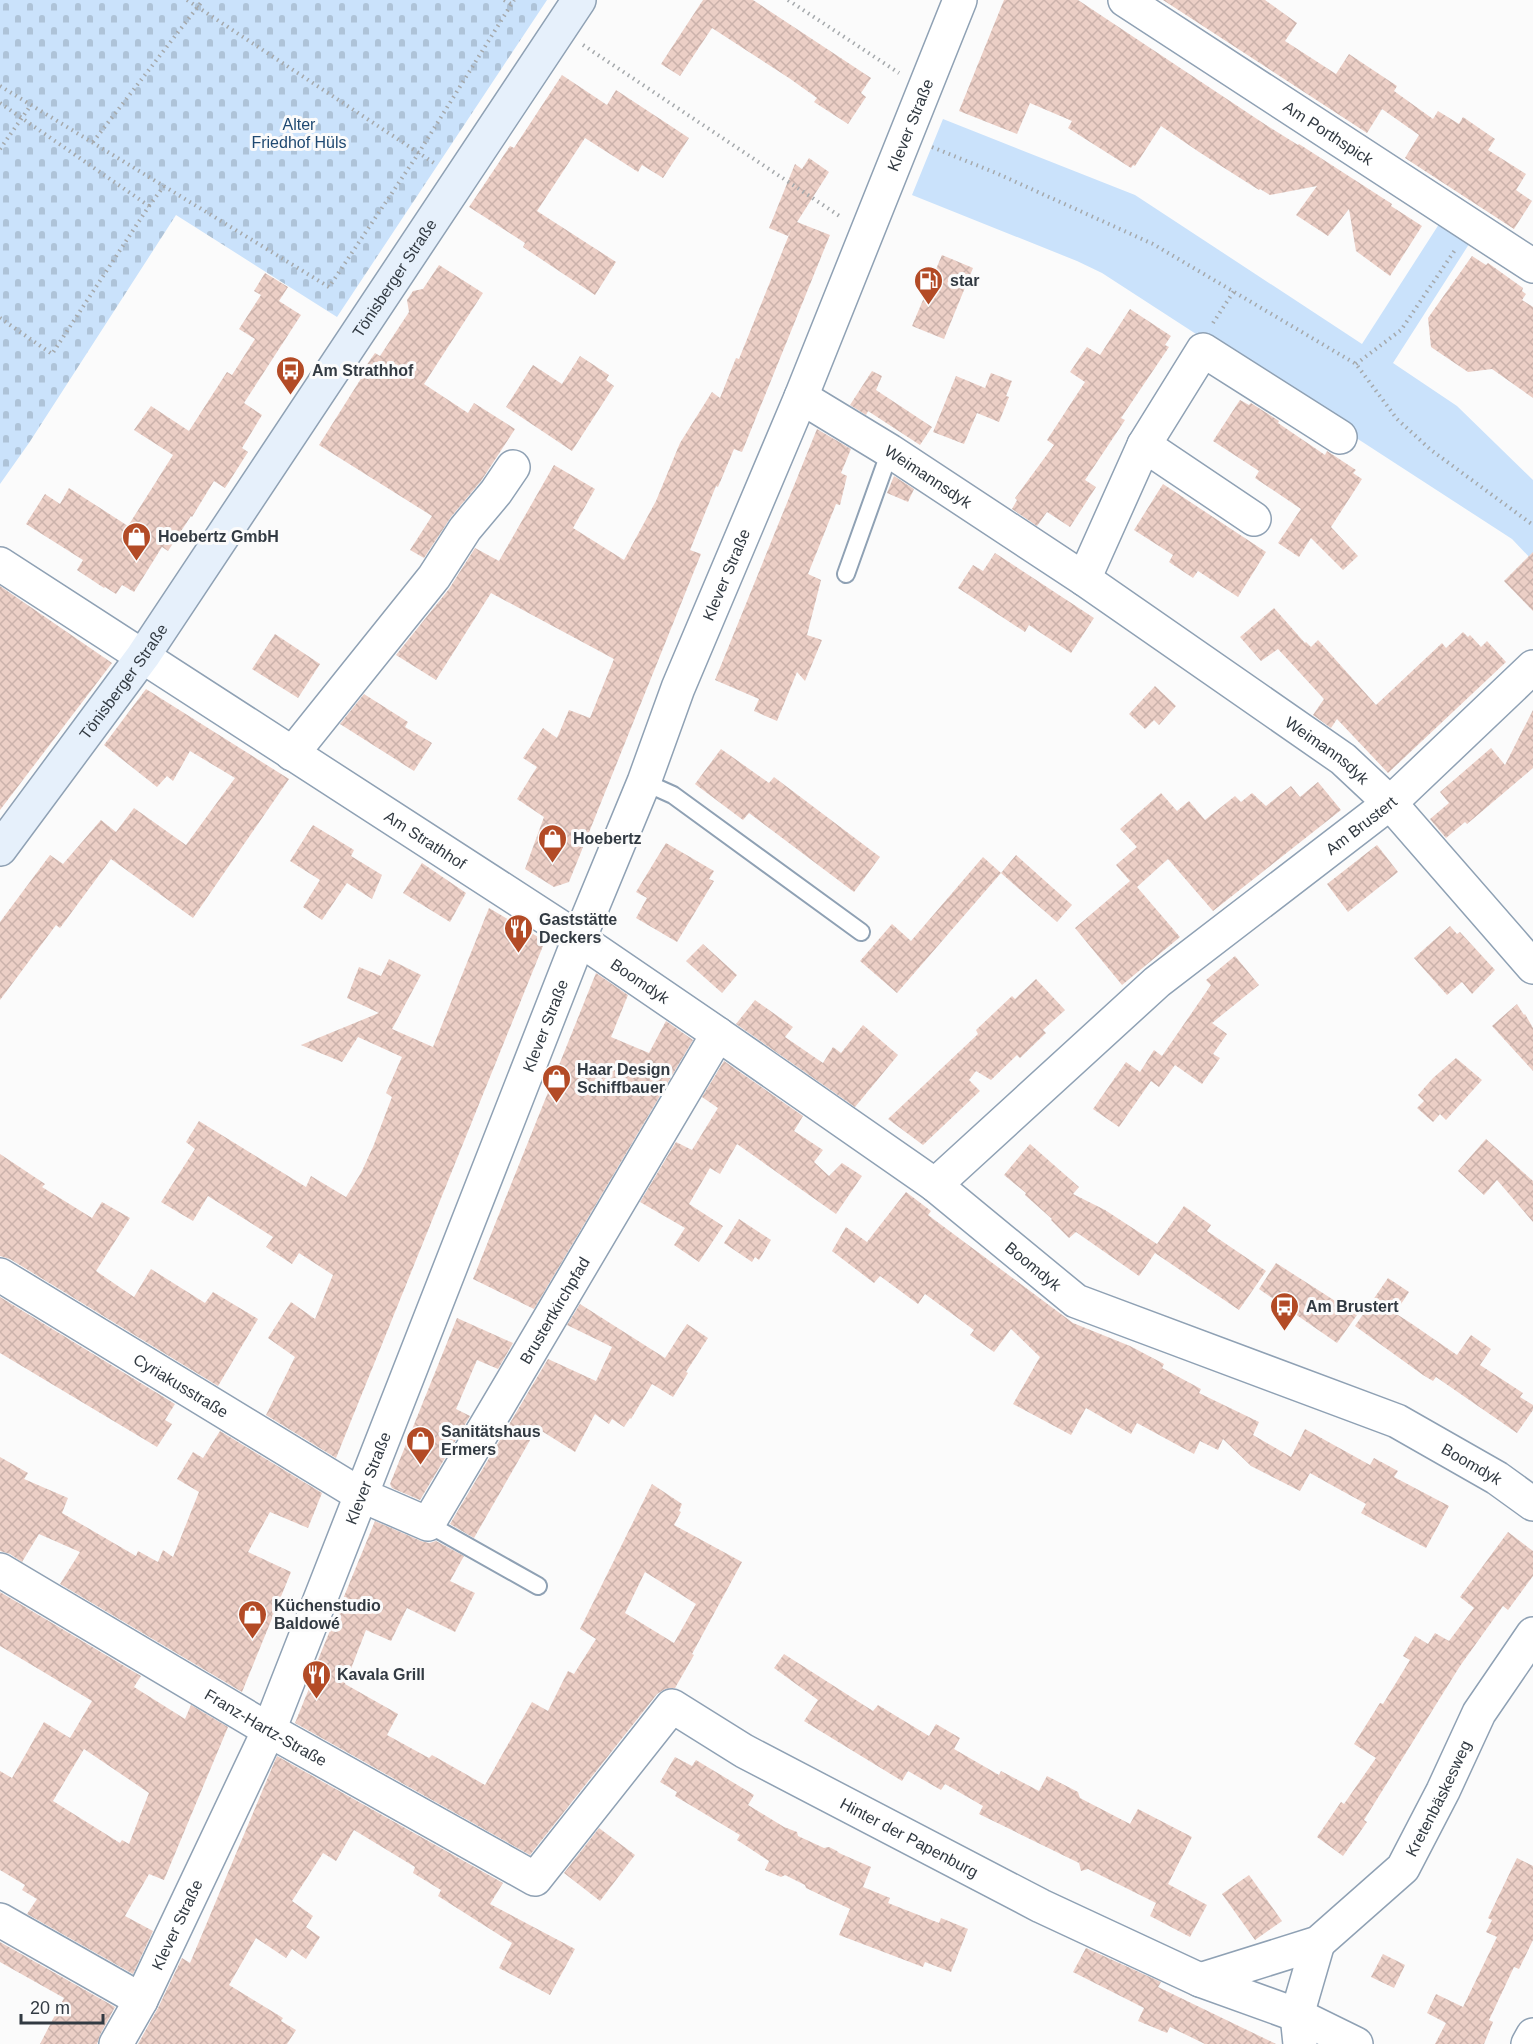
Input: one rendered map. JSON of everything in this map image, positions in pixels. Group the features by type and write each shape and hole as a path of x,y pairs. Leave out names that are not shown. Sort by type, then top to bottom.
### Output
{"street":[{"name":"Tönisberger Straße","path":"0,849 143,656 579,0"},
{"name":"Klever Straße","path":"116,2044 141,2000 269,1730 579,939 644,782 678,688 801,397 960,0"},
{"name":"Am Porthspick","path":"1125,0 1533,266"},
{"path":"1084,579 1144,445 1203,350 1340,438"},
{"name":"Weimannsdyk","path":"801,397 890,451 1084,579 1343,759 1390,803 1533,967"},
{"path":"1144,445 1254,519"},
{"path":"292,754 434,577 465,529 496,492 513,467"},
{"name":"Am Strathhof","path":"0,564 579,939"},
{"name":"Am Brustert","path":"935,1185 1157,982 1390,803 1533,667"},
{"name":"Boomdyk","path":"579,939 935,1185 1076,1301 1397,1421 1497,1478 1533,1504"},
{"name":"Brustertkirchpfad","path":"428,1524 718,1034"},
{"name":"Cyriakusstraße","path":"0,1275 361,1495"},
{"path":"361,1495 428,1524"},
{"name":"Franz-Hartz-Straße","path":"0,1570 269,1730 535,1879"},
{"name":"Kretenbäskesweg","path":"1200,1980 1318,1943 1403,1868 1443,1791 1479,1713 1533,1634"},
{"name":"Hinter der Papenburg","path":"535,1879 672,1706 744,1751 1041,1906 1200,1980 1299,2030 1356,2044"},
{"path":"0,1920 141,2000"},
{"path":"1299,2030 1318,1943"},
{"path":"1528,2044 1533,2035"}],"lane":[{"path":"846,574 890,451"},
{"path":"644,782 673,795 861,932"},
{"path":"428,1524 538,1586"}],"path":[{"path":"187,0 418,154"},
{"path":"93,142 203,0"},
{"path":"0,86 329,287 418,154 512,2 504,0"},
{"path":"788,0 925,89"},
{"path":"560,30 866,233"},
{"path":"0,103 150,206"},
{"path":"0,149 32,105"},
{"path":"906,137 996,173 1153,244 1356,364 1397,419 1431,450 1533,525"},
{"path":"0,318 52,354 164,186"},
{"path":"1356,364 1401,330 1473,225"},
{"path":"1203,350 1203,338 1234,291"}],"green space":[{"name":"Alter Friedhof Hüls","path":"0,0 547,0 337,317 176,215 29,443 0,484"},
{"path":"943,119 1135,195 1362,344 1441,221 1471,241 1393,363 1457,406 1533,480 1533,561 1512,539 1102,273 912,195"}],"building":[{"path":"703,0 753,0 871,78 861,93 866,97 848,124 814,102 817,98 789,78 712,28 680,76 661,64"},
{"path":"1004,0 1078,0 1266,125 1392,204 1391,206 1422,226 1390,276 1356,251 1349,209 1328,236 1296,215 1317,186 1270,195 1161,126 1135,166 1131,168 1068,128 1072,121 1030,103 1017,134 959,111"},
{"path":"1163,0 1265,0 1297,23 1285,41 1336,74 1349,54 1397,86 1394,91 1433,119 1438,111 1459,124 1463,117 1495,139 1488,150 1526,174 1516,190 1532,201 1514,229 1405,158 1419,135 1382,109 1367,133"},
{"path":"562,75 607,105 616,90 689,138 663,178 642,165 638,172 585,138 537,211 616,262 595,295 523,247 525,243 469,207 510,146 514,148"},
{"path":"809,158 829,172 797,222 830,235 742,452 734,449 690,550 701,554 569,882 554,887 525,869 544,817 517,799 537,767 523,758 543,728 557,738 569,710 590,718 614,659 491,593 436,680 396,655 449,589 475,548 499,561 554,465 595,489 573,528 624,560 656,501 680,443 712,392 720,398 736,358 739,359 791,230 788,236 769,228 795,164 802,169"},
{"path":"942,255 973,268 944,339 912,326"},
{"path":"1472,256 1486,265 1488,263 1523,288 1522,291 1526,294 1522,300 1533,307 1533,398 1492,369 1468,372 1431,347 1428,318"},
{"path":"439,265 483,293 424,384 468,413 474,403 515,429 481,481 451,517 424,558 410,550 432,516 319,445 362,377 359,376 375,353 380,356 409,312 407,300 413,291 423,289"},
{"path":"265,273 288,287 279,301 301,315 244,403 262,415 242,448 248,452 225,488 214,481 168,551 162,547 134,592 122,585 116,594 77,570 83,560 26,524 45,494 60,504 69,488 128,526 173,455 134,430 151,406 189,431 227,372 232,375 255,339 239,329 261,295 254,291"},
{"path":"1130,309 1171,336 1165,345 1169,347 1121,418 1125,420 1085,480 1096,487 1070,527 1047,512 1037,526 1012,509 1017,500 1015,498 1054,445 1047,440 1085,382 1070,372 1087,347 1100,355"},
{"path":"580,356 609,375 606,380 614,386 572,451 506,407 533,365 562,384"},
{"path":"872,371 882,376 876,390 932,427 920,445 868,411 866,415 850,405"},
{"path":"991,373 1012,381 1006,396 1009,397 999,422 977,413 964,444 933,432 956,376 985,388"},
{"path":"1240,400 1249,405 1251,403 1279,421 1278,423 1325,455 1327,451 1356,470 1353,473 1362,479 1331,527 1358,556 1343,570 1311,538 1299,557 1278,543 1301,509 1255,478 1259,471 1213,441"},
{"path":"817,429 851,449 841,473 847,476 840,505 836,504 808,574 821,580 807,635 822,640 805,681 797,672 777,721 754,711 759,699 715,680"},
{"path":"894,476 914,489 908,502 887,493"},
{"path":"1163,484 1266,552 1238,597 1198,571 1193,578 1169,562 1173,555 1134,530"},
{"path":"1533,552 1533,611 1504,581"},
{"path":"995,553 1094,618 1071,653 1029,625 1025,632 958,588 973,565 983,571"},
{"path":"0,586 112,663 0,810"},
{"path":"1274,608 1305,643 1311,647 1318,640 1376,705 1442,643 1446,648 1463,632 1468,637 1470,635 1481,647 1487,641 1506,662 1388,773 1337,719 1331,728 1313,715 1324,699 1278,649 1261,661 1240,637"},
{"path":"275,634 320,664 298,698 252,669"},
{"path":"1155,686 1176,706 1159,725 1154,720 1145,729 1129,714"},
{"path":"146,689 289,779 193,918 111,859 60,928 56,925 0,1000 0,922 50,855 63,864 101,820 116,832 134,808 186,845 235,778 190,751 173,781 167,776 157,787 104,745"},
{"path":"364,694 408,722 405,727 432,743 414,771 340,724"},
{"path":"1533,710 1533,768 1467,824 1465,822 1446,838 1430,819 1449,803 1440,792 1491,748 1505,765"},
{"path":"721,749 769,783 774,777 880,857 854,892 749,813 743,820 695,784"},
{"path":"1318,782 1341,810 1213,911 1168,859 1137,887 1180,937 1122,985 1075,928 1130,881 1116,865 1137,847 1120,829 1161,793 1177,811 1189,801 1205,820 1235,796 1241,802 1252,793 1266,806 1291,786 1300,797"},
{"path":"313,825 354,850 351,856 382,875 372,899 347,883 322,920 303,907 320,880 290,861"},
{"path":"666,843 714,871 709,879 714,881 677,942 636,918 647,898 636,892"},
{"path":"1377,845 1398,872 1348,912 1327,884"},
{"path":"1016,855 1072,905 1057,922 1001,873"},
{"path":"983,857 1001,873 897,993 860,961 892,924 911,941"},
{"path":"422,863 466,893 450,922 403,893"},
{"path":"489,908 545,941 336,1458 266,1415 295,1357 268,1338 291,1302 315,1319 333,1275 299,1253 292,1264 266,1247 273,1237 208,1196 193,1221 161,1202 195,1149 186,1142 199,1121 306,1187 311,1176 346,1197 373,1147 392,1097 386,1093 402,1057 358,1037 342,1062 301,1045 379,1013 347,998 359,967 381,976 389,959 421,975 392,1029 433,1047"},
{"path":"1450,926 1457,934 1460,932 1495,970 1472,994 1462,982 1447,995 1414,958"},
{"path":"703,944 737,975 722,993 686,961"},
{"path":"1235,956 1259,985 1212,1023 1227,1034 1213,1054 1220,1058 1202,1084 1175,1065 1159,1087 1151,1081 1119,1127 1093,1109 1126,1062 1140,1072 1154,1050 1162,1056 1211,985 1206,980"},
{"path":"596,973 628,995 611,1037 649,1053 666,1021 693,1040 534,1309 473,1279"},
{"path":"1036,979 1065,1010 1043,1030 1046,1033 1020,1058 1017,1055 991,1080 976,1071 969,1080 980,1091 923,1145 888,1119 978,1034 976,1030 1012,996 1015,999"},
{"path":"755,1000 793,1027 785,1037 823,1063 833,1047 841,1053 863,1025 898,1055 855,1107 736,1024"},
{"path":"1517,1004 1533,1028 1533,1071 1492,1026"},
{"path":"1456,1058 1482,1080 1446,1120 1440,1114 1433,1122 1417,1108 1424,1101 1418,1095"},
{"path":"724,1061 803,1116 794,1131 823,1150 814,1162 829,1176 842,1163 862,1176 836,1214 737,1144 720,1174 710,1168 689,1204 723,1226 699,1262 674,1245 685,1228 640,1202 676,1142 692,1150 718,1108 702,1097"},
{"path":"1486,1139 1533,1181 1533,1222 1497,1180 1484,1195 1458,1171"},
{"path":"1030,1144 1079,1187 1073,1194 1105,1210 1157,1244 1184,1206 1211,1225 1207,1231 1266,1271 1239,1310 1155,1253 1139,1276 1076,1232 1069,1238 1025,1195 1026,1193 1004,1175"},
{"path":"0,1154 45,1184 42,1187 92,1218 102,1202 130,1218 96,1271 134,1297 151,1269 205,1303 213,1292 258,1319 218,1386 10,1259 0,1256"},
{"path":"906,1192 931,1211 928,1215 1073,1323 1130,1346 1164,1364 1162,1368 1201,1389 1199,1393 1259,1422 1253,1435 1291,1457 1305,1429 1370,1465 1374,1458 1398,1471 1394,1477 1449,1506 1426,1548 1361,1513 1366,1504 1310,1473 1300,1491 1251,1466 1223,1439 1218,1450 1200,1441 1194,1454 1137,1423 1131,1434 1086,1408 1071,1435 1013,1404 1040,1357 1011,1329 994,1352 970,1335 974,1330 925,1294 918,1304 880,1276 874,1283 832,1251 846,1227 867,1242"},
{"path":"739,1219 771,1240 759,1260 755,1257 752,1262 724,1243"},
{"path":"1276,1263 1357,1315 1337,1343 1259,1289"},
{"path":"1388,1278 1409,1292 1395,1313 1457,1355 1471,1335 1491,1349 1480,1365 1523,1393 1520,1397 1533,1405 1533,1410 1517,1433 1436,1377 1433,1381 1423,1375 1355,1326"},
{"path":"0,1297 175,1404 165,1420 172,1424 157,1447 0,1353"},
{"path":"580,1304 665,1358 687,1324 708,1338 673,1397 652,1384 624,1427 612,1419 609,1424 595,1414 575,1452 537,1428 474,1538 450,1524 548,1359 596,1381 612,1347 567,1325"},
{"path":"457,1318 513,1343 498,1369 477,1360 456,1409 470,1416 420,1500 392,1488 390,1484"},
{"path":"220,1431 322,1493 308,1528 270,1512 248,1552 291,1572 242,1692 60,1584 80,1552 39,1534 22,1562 0,1551 0,1457 28,1473 24,1479 68,1498 62,1513 136,1556 138,1551 158,1562 163,1550 173,1557 199,1492 177,1479 193,1452 203,1458"},
{"path":"652,1484 682,1504 679,1511 681,1512 674,1525 742,1562 675,1688 665,1689 657,1694 530,1855 295,1723 317,1669 315,1667 375,1521 421,1541 429,1543 436,1541 464,1556 450,1581 475,1593 455,1632 407,1608 391,1641 366,1630 345,1684 398,1714 387,1735 429,1758 432,1755 485,1785 532,1702 548,1711 568,1671 574,1674 596,1639 580,1629","holes":["645,1572 696,1604 674,1643 625,1613"]},
{"path":"1508,1532 1533,1551 1533,1576 1508,1610 1503,1606 1460,1666 1364,1820 1367,1822 1343,1856 1317,1837 1341,1802 1344,1804 1376,1758 1354,1744 1380,1703 1383,1704 1410,1660 1403,1656 1415,1636 1428,1644 1435,1633 1449,1641 1474,1608 1460,1597"},
{"path":"0,1592 141,1676 134,1687 185,1719 191,1705 228,1727 164,1880 149,1874 125,1916 153,1931 133,1974 27,1914 37,1899 22,1890 25,1885 0,1870 0,1771 12,1778 44,1722 70,1738 92,1701 0,1646","holes":["84,1749 149,1793 129,1844 122,1840 120,1843 53,1801"]},
{"path":"784,1654 873,1711 878,1705 929,1736 936,1724 960,1738 954,1749 999,1775 1001,1771 1039,1791 1047,1776 1078,1792 1080,1798 1130,1824 1138,1809 1192,1837 1168,1884 1207,1905 1190,1937 1150,1916 1156,1903 1088,1869 1081,1871 1079,1863 979,1814 983,1806 945,1784 941,1790 908,1771 902,1781 804,1721 818,1700 774,1668"},
{"path":"277,1756 503,1883 490,1904 575,1949 550,1995 499,1968 512,1943 438,1896 441,1890 413,1873 415,1867 354,1830 336,1861 323,1853 292,1901 313,1916 306,1927 320,1937 306,1959 292,1949 286,1958 256,1938 229,1985 283,2018 281,2021 296,2030 287,2044 138,2044 182,1958 190,1963"},
{"path":"675,1757 692,1766 696,1760 754,1795 748,1805 784,1827 797,1832 798,1836 824,1848 829,1847 871,1867 863,1887 890,1898 888,1903 939,1923 941,1918 968,1929 951,1972 925,1962 923,1967 839,1935 850,1909 785,1875 781,1877 765,1870 769,1861 737,1840 740,1835 675,1796 677,1792 660,1782"},
{"path":"599,1828 635,1855 600,1901 564,1873"},
{"path":"1517,1858 1533,1866 1533,1940 1519,1969 1514,1967 1489,2020 1493,2022 1484,2044 1435,2044 1446,2023 1427,2013 1436,1994 1463,2007 1497,1937 1486,1932 1492,1920 1488,1918"},
{"path":"1249,1875 1282,1921 1255,1940 1222,1894"},
{"path":"0,1942 115,2007 97,2044 40,2044 64,1998 0,1962"},
{"path":"1086,1948 1161,1982 1158,1987 1276,2044 1205,2044 1170,2027 1167,2033 1138,2021 1144,2008 1073,1972"},
{"path":"1383,1954 1405,1965 1394,1988 1371,1977"}],"place":[{"name":"star","path":"929,306"},
{"name":"Am Strathhof","path":"291,396"},
{"name":"Hoebertz GmbH","path":"137,562"},
{"name":"Hoebertz","path":"552,864"},
{"name":"Gaststätte Deckers","path":"518,954"},
{"name":"Haar Design Schiffbauer","path":"556,1104"},
{"name":"Am Brustert","path":"1285,1332"},
{"name":"Sanitätshaus Ermers","path":"420,1466"},
{"name":"Küchenstudio Baldowé","path":"253,1640"},
{"name":"Kavala Grill","path":"316,1700"}]}
